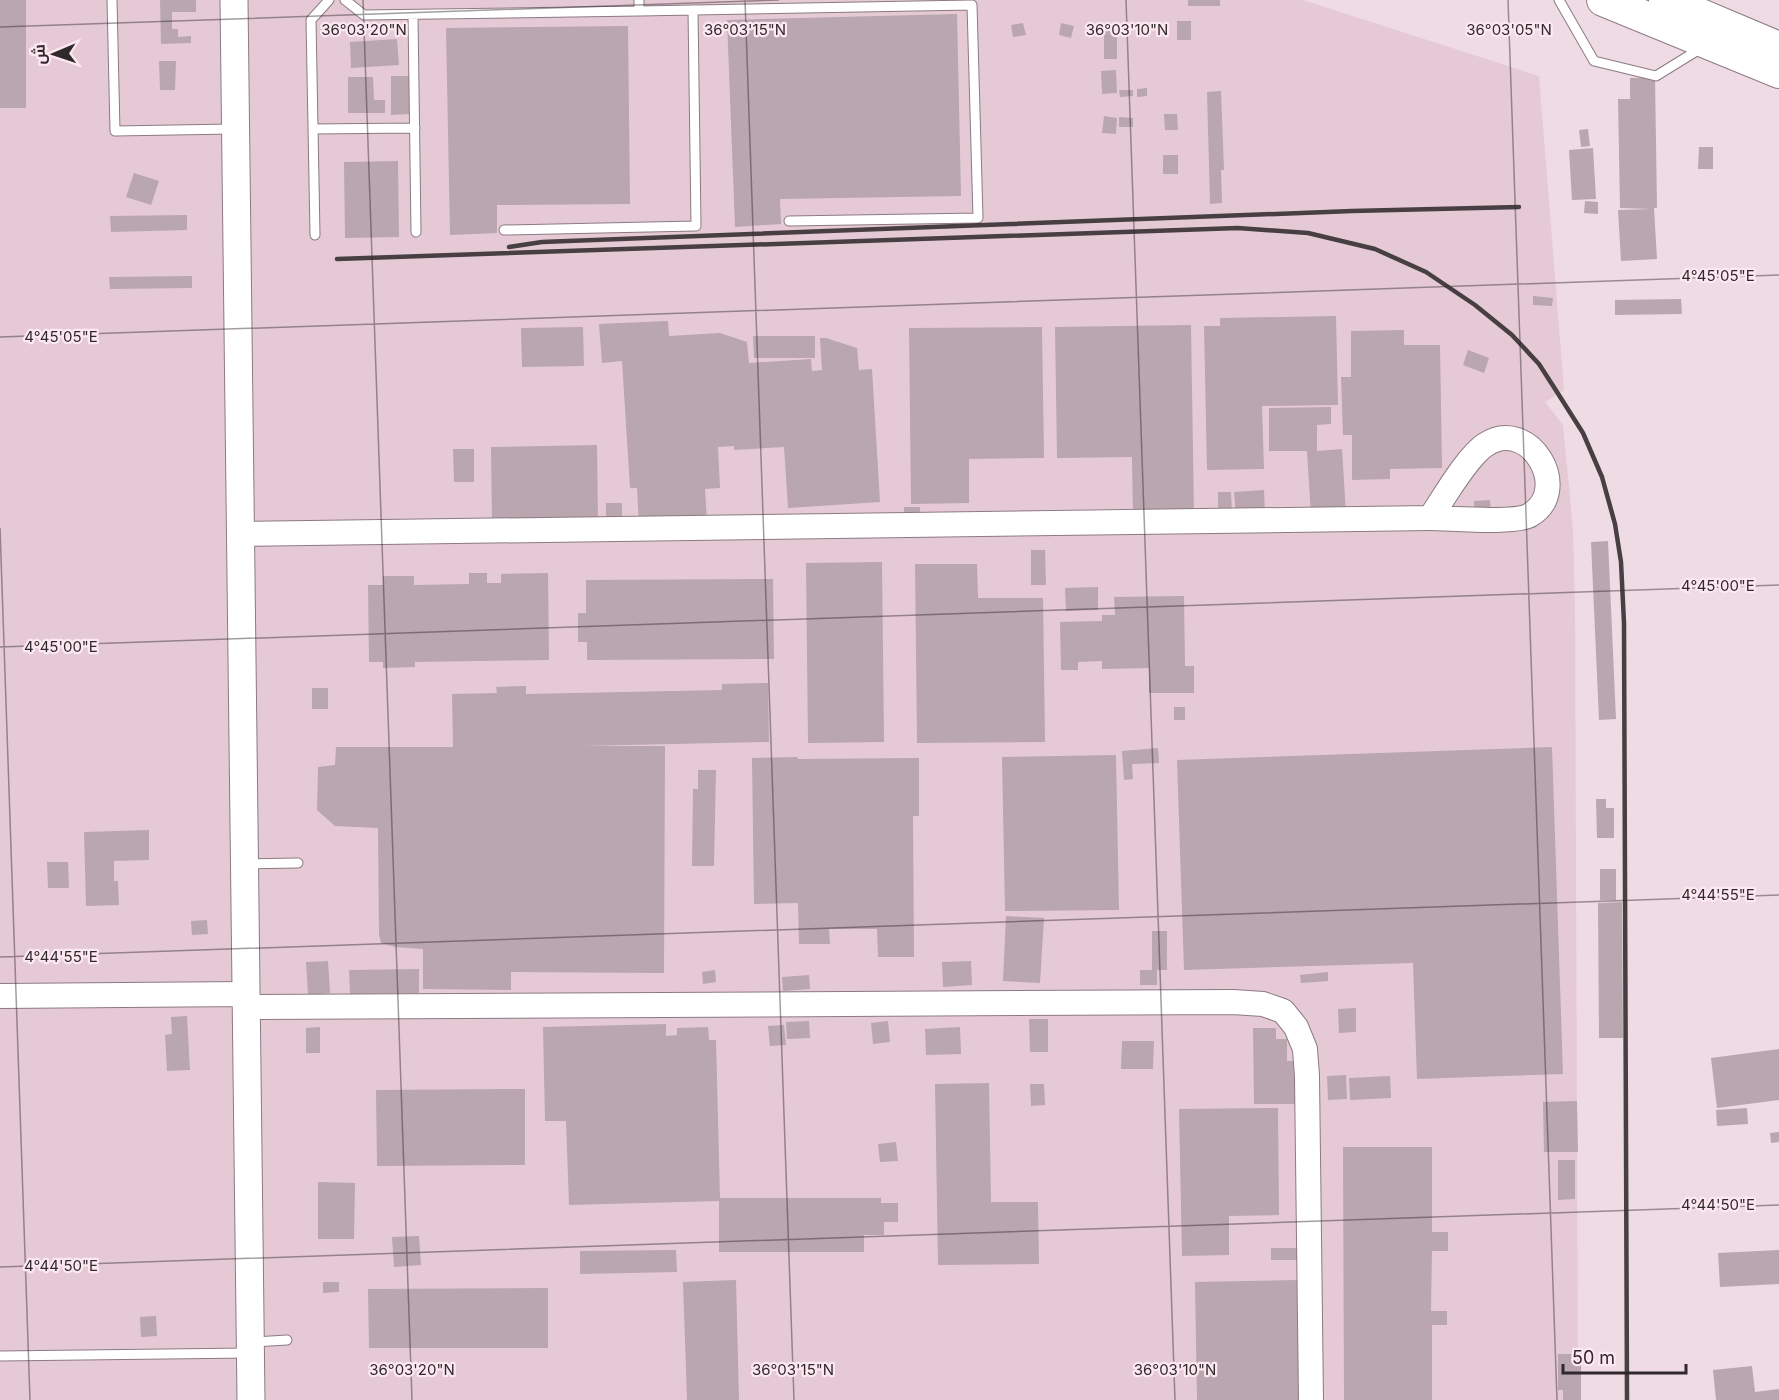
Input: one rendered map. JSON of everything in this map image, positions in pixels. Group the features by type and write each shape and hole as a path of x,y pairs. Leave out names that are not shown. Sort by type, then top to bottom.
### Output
{"highway":[{"path":"1603,0 1779,72"},
{"path":"1665,0 1779,48"}],"main road":[{"path":"234,0 251,1400"}],"street":[{"path":"240,534 1430,518 1517,520 1532,514 1546,493 1548,481 1543,464 1530,446 1522,442 1510,438 1493,440 1482,447 1472,458 1430,518"},
{"path":"0,996 246,1000 1233,1002 1263,1004 1282,1011 1296,1026 1305,1049 1311,1400"}],"lane":[{"path":"112,0 115,131 235,129"},
{"path":"315,235 311,20 330,0"},
{"path":"345,0 364,15 972,5 978,218 789,221"},
{"path":"639,0 639,11"},
{"path":"1559,0 1594,61 1656,76 1709,44"},
{"path":"504,230 696,226 693,10"},
{"path":"413,15 417,232"},
{"path":"313,129 415,128"},
{"path":"244,864 298,863"},
{"path":"0,1356 250,1347 287,1340"}],"shaded area":[{"path":"0,0 1303,0 1539,76 1564,390 1545,402 1563,425 1573,529 1578,1400 0,1400"}],"building":[{"path":"0,0 26,0 26,108 0,108"},
{"path":"160,0 196,0 196,12 172,12 172,29 178,29 178,37 191,36 191,43 161,44"},
{"path":"1188,0 1220,0 1220,6 1188,6"},
{"path":"957,14 961,196 780,199 781,224 735,227 727,20"},
{"path":"1177,21 1191,21 1191,40 1177,40"},
{"path":"1023,23 1026,35 1013,37 1011,25"},
{"path":"1061,23 1074,26 1071,38 1059,35"},
{"path":"628,26 630,204 497,205 497,233 450,235 446,28"},
{"path":"1104,31 1117,31 1117,59 1104,59"},
{"path":"397,39 399,65 351,68 350,42"},
{"path":"159,61 176,61 175,90 160,90"},
{"path":"1116,70 1117,93 1102,94 1101,71"},
{"path":"391,76 409,76 409,114 391,115"},
{"path":"348,77 373,77 374,100 385,100 385,113 348,113"},
{"path":"1655,77 1657,208 1654,208 1657,259 1621,261 1618,210 1651,209 1620,208 1618,99 1630,99 1630,78"},
{"path":"1147,88 1147,96 1137,97 1137,89"},
{"path":"1119,90 1133,90 1133,96 1120,97"},
{"path":"1221,91 1224,170 1221,170 1222,203 1210,204 1207,92"},
{"path":"1164,114 1177,114 1178,130 1165,130"},
{"path":"1104,116 1117,118 1116,134 1102,133"},
{"path":"1119,117 1133,118 1133,127 1119,127"},
{"path":"1588,129 1590,146 1581,147 1579,130"},
{"path":"1699,147 1713,147 1713,169 1698,169"},
{"path":"1593,148 1596,199 1572,200 1569,150"},
{"path":"1163,155 1178,155 1178,174 1163,174"},
{"path":"398,161 399,237 345,238 344,162"},
{"path":"134,173 159,181 151,205 126,197"},
{"path":"1585,201 1598,202 1598,214 1584,213"},
{"path":"187,215 187,230 111,232 110,216"},
{"path":"192,276 192,288 110,289 109,277"},
{"path":"1533,296 1553,298 1552,306 1533,305"},
{"path":"1681,299 1682,314 1615,315 1615,300"},
{"path":"1336,316 1338,405 1262,406 1264,469 1207,470 1204,326 1220,326 1220,318"},
{"path":"668,321 669,336 720,333 747,342 749,363 811,359 812,371 822,370 820,338 857,348 859,370 872,369 880,502 788,508 784,447 734,450 734,446 718,447 720,488 705,489 707,521 639,525 637,488 630,488 622,361 602,363 599,324"},
{"path":"1191,325 1194,517 1133,518 1132,457 1057,458 1055,327"},
{"path":"583,327 584,366 522,367 521,328"},
{"path":"1042,327 1044,458 969,459 969,503 911,504 909,328"},
{"path":"1404,330 1404,345 1440,345 1442,468 1390,469 1390,479 1352,480 1352,435 1343,435 1341,377 1351,377 1351,331"},
{"path":"753,336 815,336 815,358 754,358"},
{"path":"1468,350 1489,358 1484,373 1463,365"},
{"path":"1331,407 1331,424 1317,425 1317,451 1342,449 1346,514 1311,516 1307,451 1269,451 1269,408"},
{"path":"597,445 598,522 492,523 491,447"},
{"path":"453,449 474,449 474,482 454,482"},
{"path":"1264,490 1265,514 1236,516 1234,492"},
{"path":"1218,492 1231,492 1232,514 1218,514"},
{"path":"1490,500 1491,516 1475,517 1474,501"},
{"path":"606,503 622,503 622,526 606,526"},
{"path":"904,507 920,507 920,523 904,523"},
{"path":"1608,541 1616,719 1599,720 1591,542"},
{"path":"1031,550 1045,550 1046,585 1031,585"},
{"path":"882,562 884,742 808,743 806,563"},
{"path":"915,564 977,564 978,598 1043,598 1045,742 917,743"},
{"path":"469,573 487,573 487,583 501,583 501,574 548,573 549,660 415,662 415,667 383,668 383,662 369,662 368,585 383,585 383,576 414,576 414,585 469,584"},
{"path":"773,579 774,659 587,660 587,642 578,642 578,613 586,613 586,580"},
{"path":"1098,587 1098,610 1066,611 1065,588"},
{"path":"1184,596 1185,666 1194,666 1194,693 1149,693 1149,668 1102,669 1102,661 1078,662 1078,670 1061,670 1060,622 1102,621 1102,615 1115,615 1114,597"},
{"path":"768,683 769,742 583,746 665,746 664,973 511,972 511,990 423,989 423,949 395,947 381,943 378,828 335,826 317,810 318,767 335,765 336,747 453,747 452,694 497,693 496,687 526,686 526,694 722,690 722,684"},
{"path":"312,688 328,688 328,709 312,709"},
{"path":"1174,707 1185,707 1185,720 1174,720"},
{"path":"1552,747 1563,1074 1417,1079 1413,963 1184,970 1177,760"},
{"path":"1158,748 1159,763 1132,764 1133,779 1124,780 1122,751"},
{"path":"1116,755 1119,910 1005,911 1002,757"},
{"path":"797,757 798,759 919,758 919,816 913,816 914,957 878,957 877,929 829,929 830,944 799,944 798,903 754,904 752,758"},
{"path":"698,770 716,770 714,866 692,866 693,789 698,789"},
{"path":"1596,799 1606,799 1606,808 1614,808 1614,838 1597,838"},
{"path":"149,830 149,860 114,861 114,881 118,881 119,905 86,906 84,832"},
{"path":"47,862 68,862 69,888 48,888"},
{"path":"1600,869 1616,869 1616,900 1600,900"},
{"path":"1622,902 1623,1038 1599,1038 1598,903"},
{"path":"1006,916 1044,918 1040,983 1003,981"},
{"path":"207,920 208,934 192,935 191,921"},
{"path":"1152,931 1167,931 1167,970 1157,970 1157,985 1140,985 1140,970 1152,970"},
{"path":"328,961 330,993 308,995 306,962"},
{"path":"971,961 972,985 943,987 942,962"},
{"path":"419,969 419,993 350,994 349,970"},
{"path":"715,970 716,982 703,984 702,972"},
{"path":"1328,972 1328,981 1301,983 1300,975"},
{"path":"809,975 810,989 783,991 782,977"},
{"path":"1356,1008 1356,1032 1339,1033 1338,1009"},
{"path":"187,1016 190,1070 167,1071 165,1035 172,1034 171,1017"},
{"path":"1029,1019 1048,1019 1048,1052 1030,1052"},
{"path":"809,1021 810,1038 787,1039 786,1022"},
{"path":"888,1021 890,1042 873,1044 871,1023"},
{"path":"666,1024 666,1036 677,1035 677,1028 708,1027 709,1040 716,1040 720,1198 881,1198 881,1203 898,1203 898,1222 884,1222 884,1235 864,1235 864,1252 719,1252 719,1201 569,1205 566,1121 545,1121 543,1027"},
{"path":"784,1025 786,1045 770,1046 768,1026"},
{"path":"320,1027 320,1053 306,1053 306,1028"},
{"path":"960,1027 961,1054 926,1055 925,1029"},
{"path":"1253,1028 1276,1028 1276,1039 1287,1039 1287,1061 1299,1061 1299,1104 1254,1104"},
{"path":"1122,1041 1154,1041 1153,1069 1121,1069"},
{"path":"1779,1049 1779,1100 1717,1108 1711,1058"},
{"path":"1346,1075 1347,1099 1328,1100 1327,1076"},
{"path":"1390,1076 1391,1098 1350,1100 1349,1078"},
{"path":"989,1083 991,1202 1038,1202 1039,1264 938,1265 935,1084"},
{"path":"1030,1084 1044,1084 1045,1105 1031,1106"},
{"path":"525,1089 525,1165 377,1166 376,1090"},
{"path":"1577,1101 1578,1152 1544,1152 1543,1102"},
{"path":"1278,1108 1279,1215 1229,1216 1229,1255 1182,1256 1179,1109"},
{"path":"1747,1108 1748,1124 1717,1126 1716,1110"},
{"path":"1779,1132 1779,1142 1771,1143 1770,1133"},
{"path":"896,1142 898,1161 880,1162 878,1144"},
{"path":"1343,1147 1432,1147 1432,1232 1448,1232 1448,1251 1432,1251 1431,1311 1447,1311 1447,1325 1432,1325 1432,1400 1344,1400"},
{"path":"1558,1160 1575,1160 1575,1199 1558,1200"},
{"path":"318,1182 355,1183 354,1239 318,1239"},
{"path":"419,1236 421,1265 394,1267 392,1237"},
{"path":"1271,1248 1300,1248 1301,1260 1271,1260"},
{"path":"676,1250 677,1272 580,1274 580,1251"},
{"path":"1779,1250 1779,1284 1720,1287 1718,1253"},
{"path":"736,1280 739,1400 687,1400 683,1282"},
{"path":"1298,1280 1301,1400 1197,1400 1195,1282"},
{"path":"323,1282 339,1282 339,1292 323,1293"},
{"path":"548,1288 548,1348 369,1348 368,1289"},
{"path":"156,1316 157,1336 141,1337 140,1317"},
{"path":"1558,1354 1581,1354 1581,1400 1563,1400 1563,1390 1558,1390"},
{"path":"1752,1366 1755,1392 1779,1389 1779,1400 1716,1400 1713,1370"}],"railway":[{"path":"509,247 542,242 1352,211 1519,207"},
{"path":"337,259 1238,228 1308,233 1375,249 1426,272 1475,305 1512,335 1539,364 1583,433 1602,477 1615,524 1621,562 1624,623 1627,1400"}]}
